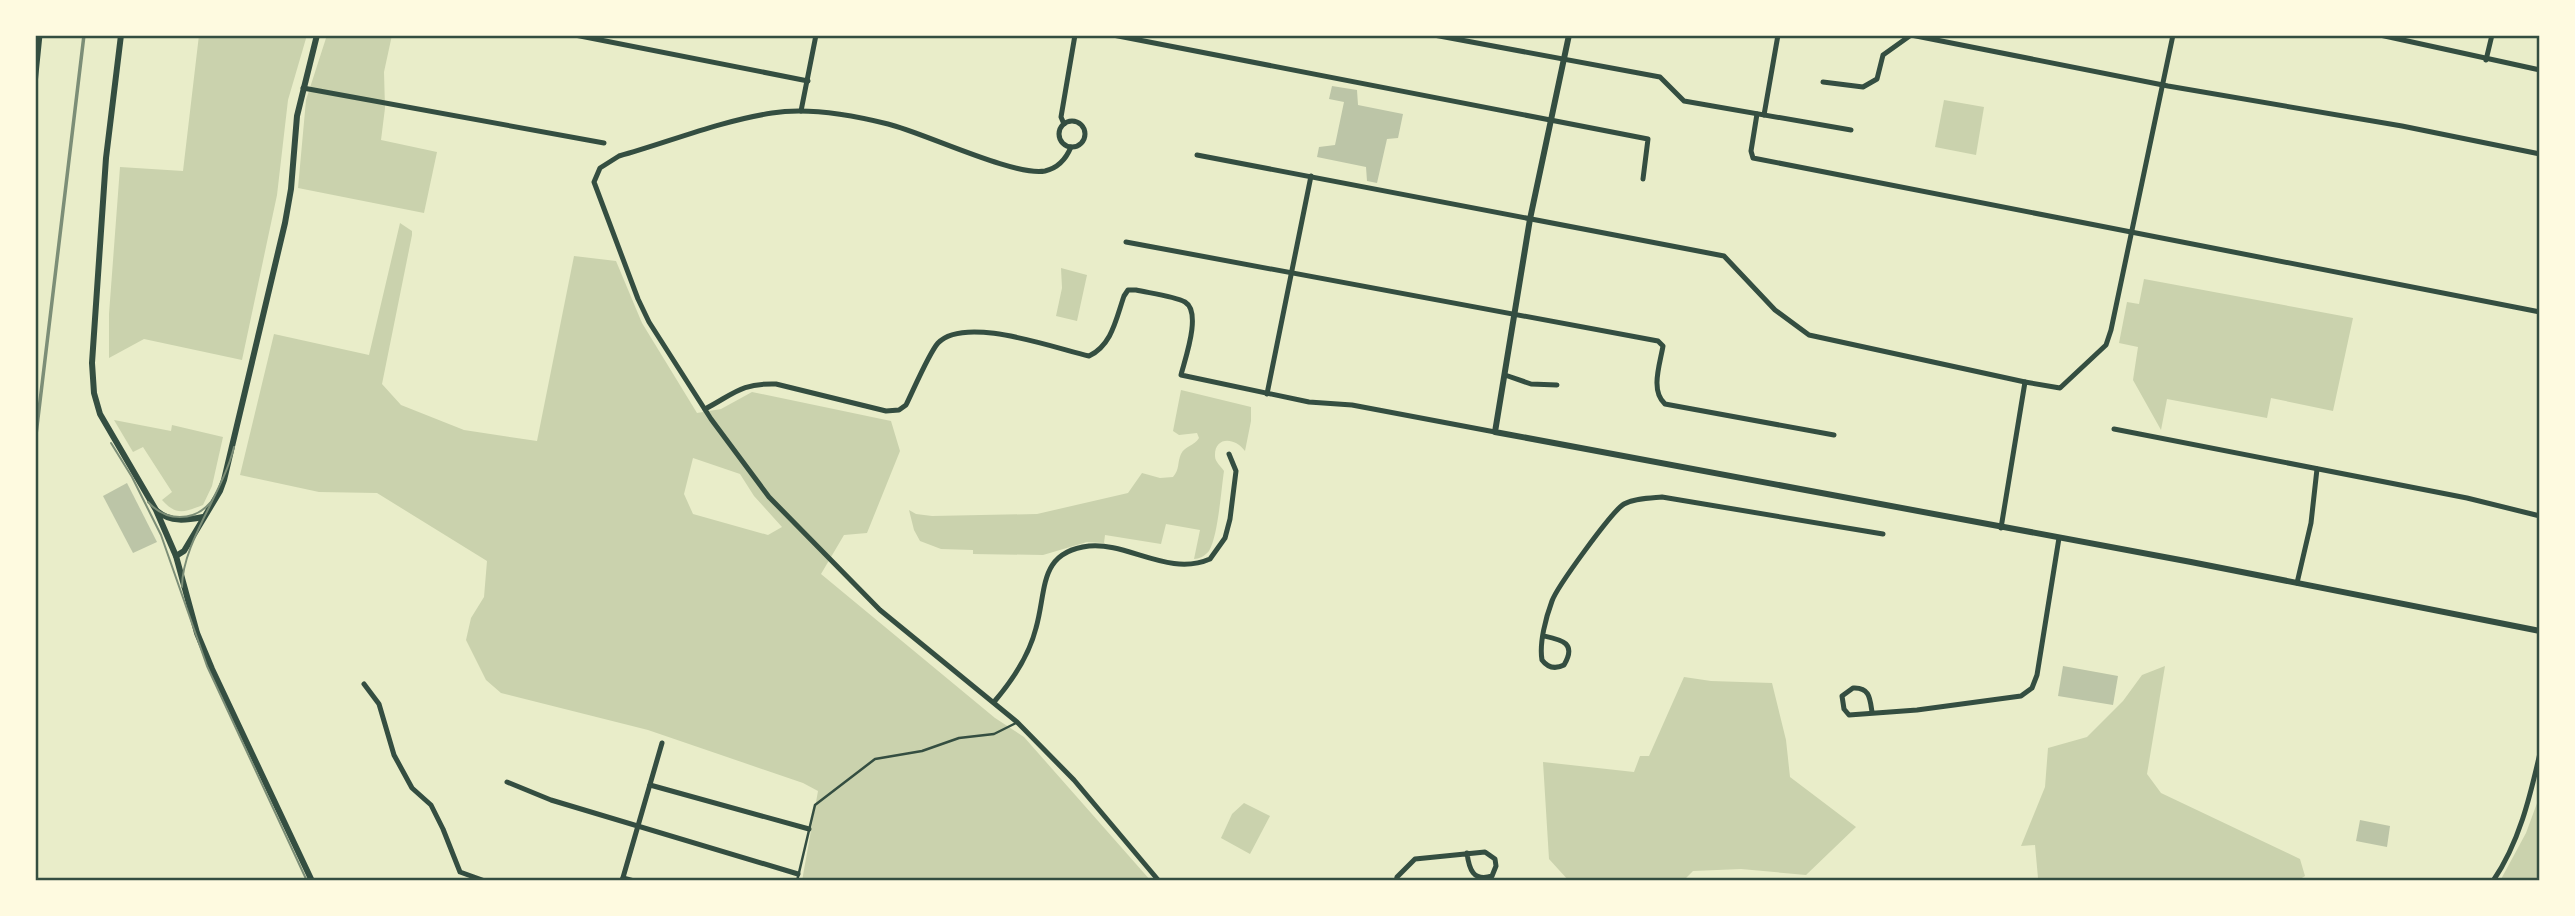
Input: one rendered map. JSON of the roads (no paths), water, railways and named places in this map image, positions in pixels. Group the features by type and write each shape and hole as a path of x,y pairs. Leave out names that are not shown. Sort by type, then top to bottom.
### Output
{"street":[{"path":"35,84 40,35"},
{"path":"121,35 106,158 92,363 94,393 106,425 156,510 176,556 197,633 212,669 312,881"},
{"path":"176,556 184,551 223,482 285,223 291,189 297,116 317,35"},
{"path":"575,35 808,80"},
{"path":"802,111 816,35"},
{"path":"1064,124 1061,117 1075,35"},
{"path":"1113,35 1648,139 1643,179"},
{"path":"1434,35 1660,77 1684,101 1851,130"},
{"path":"1495,432 1530,219 1569,35"},
{"path":"1778,35 1751,151 1753,158 2540,312"},
{"path":"1823,82 1863,87 1877,79 1884,55 1911,35 2163,85 2402,126 2540,154"},
{"path":"1196,155 1724,256 1775,310 1809,335 2060,388 2106,345 2133,232 2173,35"},
{"path":"2380,35 2401,37 2486,60 2540,70"},
{"path":"2486,60 2492,35"},
{"path":"303,88 604,143"},
{"path":"1071,147 1067,157 1054,168 1039,172 996,161 888,124 802,111 772,113 619,156 600,168 594,182 649,322 705,409 769,497 880,610 1017,722 1074,780 1159,881"},
{"path":"1074,121 1084,128 1084,139 1081,144 1071,147 1061,141 1060,129 1064,124 1074,121"},
{"path":"1267,394 1311,176"},
{"path":"1126,242 1658,341 1663,346 1656,390 1658,398 1665,404 1834,435"},
{"path":"705,409 742,386 757,383 776,384 886,411 899,410 906,405 936,345 946,337 965,330 986,331 1089,356 1100,351 1108,341 1128,290 1136,290 1185,302 1192,310 1194,320 1181,375 1309,402 1352,405 2540,631"},
{"path":"1506,375 1531,384 1557,385"},
{"path":"2001,528 2025,382"},
{"path":"2113,429 2467,498 2540,516"},
{"path":"994,702 1018,670 1030,645 1046,575 1053,561 1059,557 1070,551 1098,546 1186,566 1210,559 1225,538 1230,519 1236,471 1229,454"},
{"path":"2297,583 2311,523 2317,469"},
{"path":"1544,636 1562,640 1567,645 1569,652 1564,664 1558,668 1542,660 1544,636 1552,599 1605,523 1624,504 1662,497 1883,534"},
{"path":"156,510 176,520 203,517"},
{"path":"1872,712 1870,695 1865,690 1853,688 1842,695 1844,709 1849,715 1917,710 2006,698 2021,695 2032,688 2037,675 2059,538"},
{"path":"364,684 379,704 394,755 412,788 431,805 460,872 485,881"},
{"path":"634,881 623,879 662,743"},
{"path":"2493,881 2502,868 2527,810 2540,753"},
{"path":"507,782 551,800 797,878"},
{"path":"650,785 809,829"},
{"path":"1396,881 1415,859 1467,853 1485,852 1491,855 1496,866 1492,876 1485,878 1473,875 1469,869 1467,853"}],"lane":[{"path":"797,878 815,805 875,758 922,751 959,738 995,734 1017,722"}],"tram line":[{"path":"111,443 132,477 161,535 207,666 307,881"},
{"path":"182,587 189,553 234,447"},
{"path":"148,502 163,513 180,517 197,513 211,502"}],"railway":[{"path":"35,443 84,35"}]}
